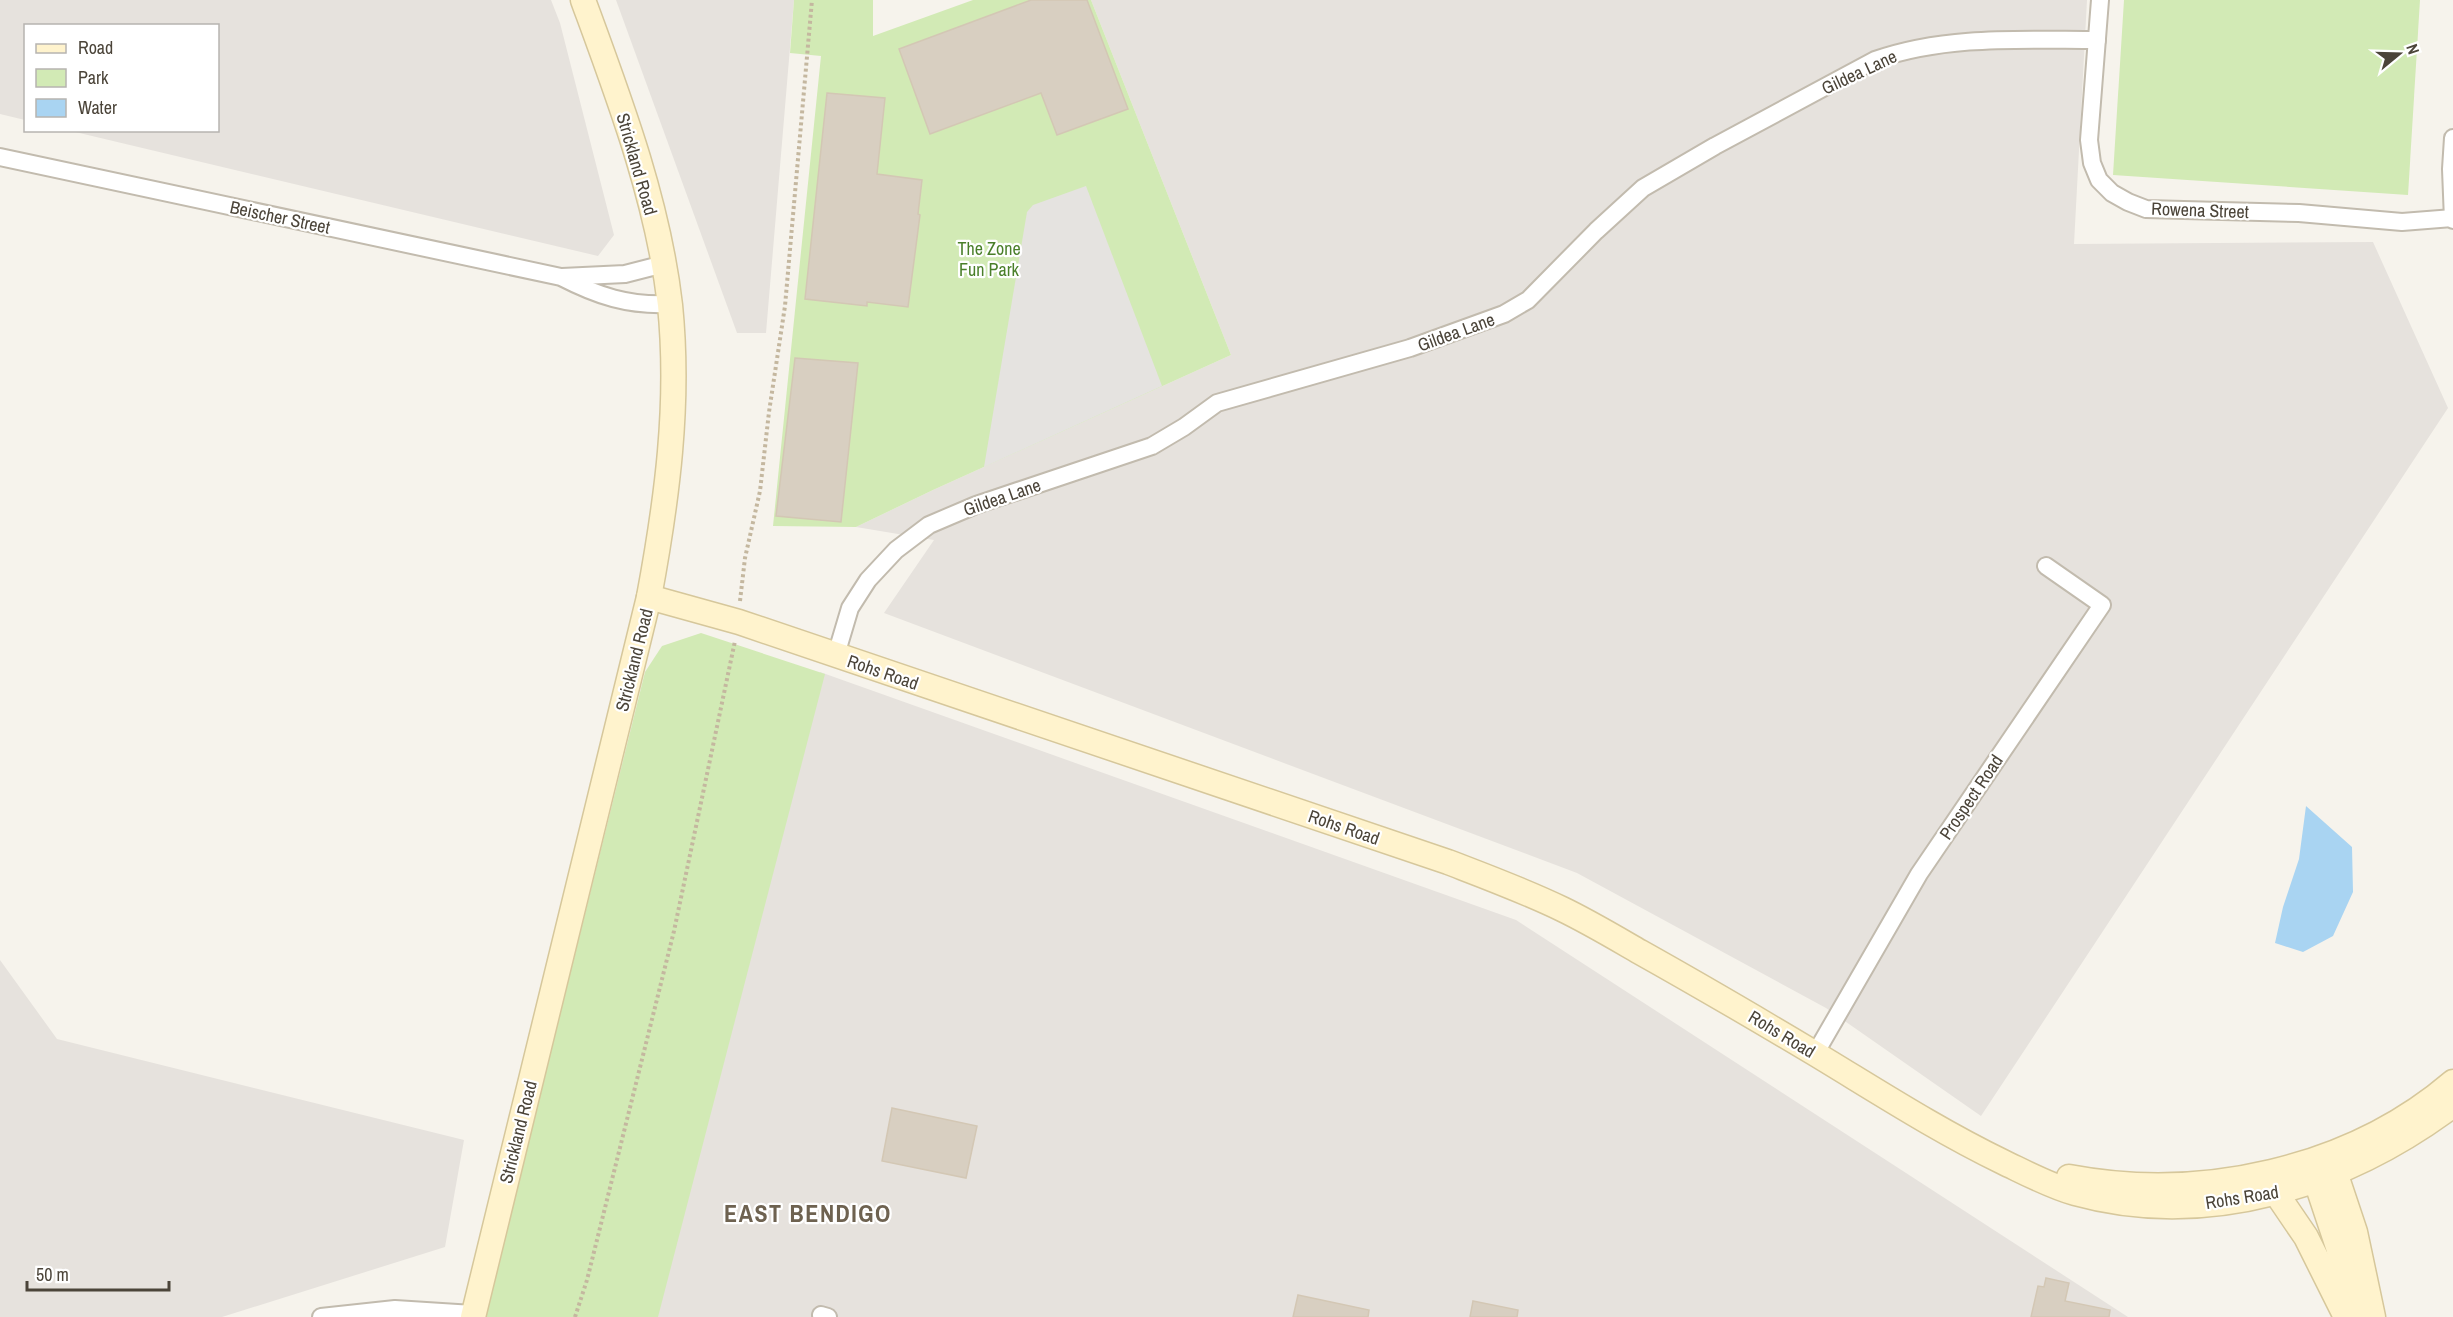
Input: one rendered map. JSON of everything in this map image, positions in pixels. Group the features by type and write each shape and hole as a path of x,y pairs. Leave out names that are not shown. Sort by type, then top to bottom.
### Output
{"main road":[{"name":"Strickland Road","path":"473,1315 650,597 671,462 674,392 670,304 664,264 626,119 583,0"},
{"name":"Rohs Road","path":"650,597 739,622 1515,887 1617,939 1815,1054 1922,1120 1994,1158 2073,1192 2108,1200 2147,1205 2228,1202 2276,1193 2323,1167"},
{"path":"2323,1167 2359,1142 2403,1119 2453,1082"},
{"path":"2323,1167 2365,1161 2410,1136 2453,1105"},
{"name":"Rohs Road","path":"1994,1158 2077,1179 2149,1184 2195,1184 2271,1172 2323,1167"},
{"path":"2323,1167 2354,1317"},
{"path":"2323,1167 2355,1232 2373,1317"},
{"path":"2276,1193 2306,1237 2345,1317"}],"street":[{"name":"Rowena Street","path":"2100,0 2090,140 2092,163 2099,180 2112,193 2146,209 2170,211 2299,213 2402,222 2453,219"},
{"name":"Gildea Lane","path":"836,656 850,608 868,580 896,550 929,525 976,505 1152,446 1178,431 1217,403 1410,348 1504,314 1528,300 1643,188 1715,146 1875,60 1894,53 1940,44 1999,40 2097,40"},
{"path":"2453,138 2451,169 2453,219"},
{"name":"Beischer Street","path":"0,157 561,277 590,291 628,303 670,304"},
{"name":"Beischer Street","path":"561,277 625,274 664,264"},
{"name":"Prospect Road","path":"1815,1054 1919,874 2102,605 2046,566"},
{"path":"321,1317 395,1309 473,1315"}],"path":[{"path":"575,1317 587,1280 674,931 714,752 739,622 744,568 760,491 785,306 812,0"}],"shaded area":[{"path":"0,0 551,0 560,23 614,235 598,256 75,132 219,132 219,24 24,24 24,120 0,114"},
{"path":"616,0 794,0 766,333 737,333"},
{"path":"1091,0 2087,0 2074,244 2373,242 2448,408 1981,1116 1826,1008 1577,873 884,613 934,540 856,527 1231,355"},
{"path":"1086,186 1162,386 984,467 1027,212 1033,205"},
{"path":"820,672 1516,920 2128,1317 656,1317"},
{"path":"0,960 57,1039 464,1140 445,1247 222,1317 0,1317"}],"green space":[{"name":"The Zone Fun Park","path":"794,0 873,0 873,36 973,0 1091,0 1231,355 856,527 773,526 821,56 790,53"},
{"path":"2124,0 2420,0 2408,195 2113,175"},
{"path":"701,633 825,674 658,1317 485,1317 645,672 662,646"}],"water":[{"path":"2306,806 2352,847 2353,892 2333,936 2303,952 2275,943 2283,907 2299,859"}],"building":[{"path":"1031,0 1087,0 1128,109 1057,135 1041,93 930,134 899,49"},
{"path":"827,93 885,98 877,174 922,180 918,214 920,215 908,307 867,302 867,306 805,299"},
{"path":"795,358 858,363 841,522 776,516"},
{"path":"892,1108 977,1126 966,1178 882,1161"},
{"path":"2046,1278 2069,1283 2065,1301 2110,1310 2109,1317 2031,1317 2038,1286 2044,1287"},
{"path":"1298,1295 1369,1310 1368,1317 1293,1317"},
{"path":"1473,1301 1518,1310 1517,1317 1470,1317"}],"district":[{"name":"EAST BENDIGO","path":"808,1213"}]}
